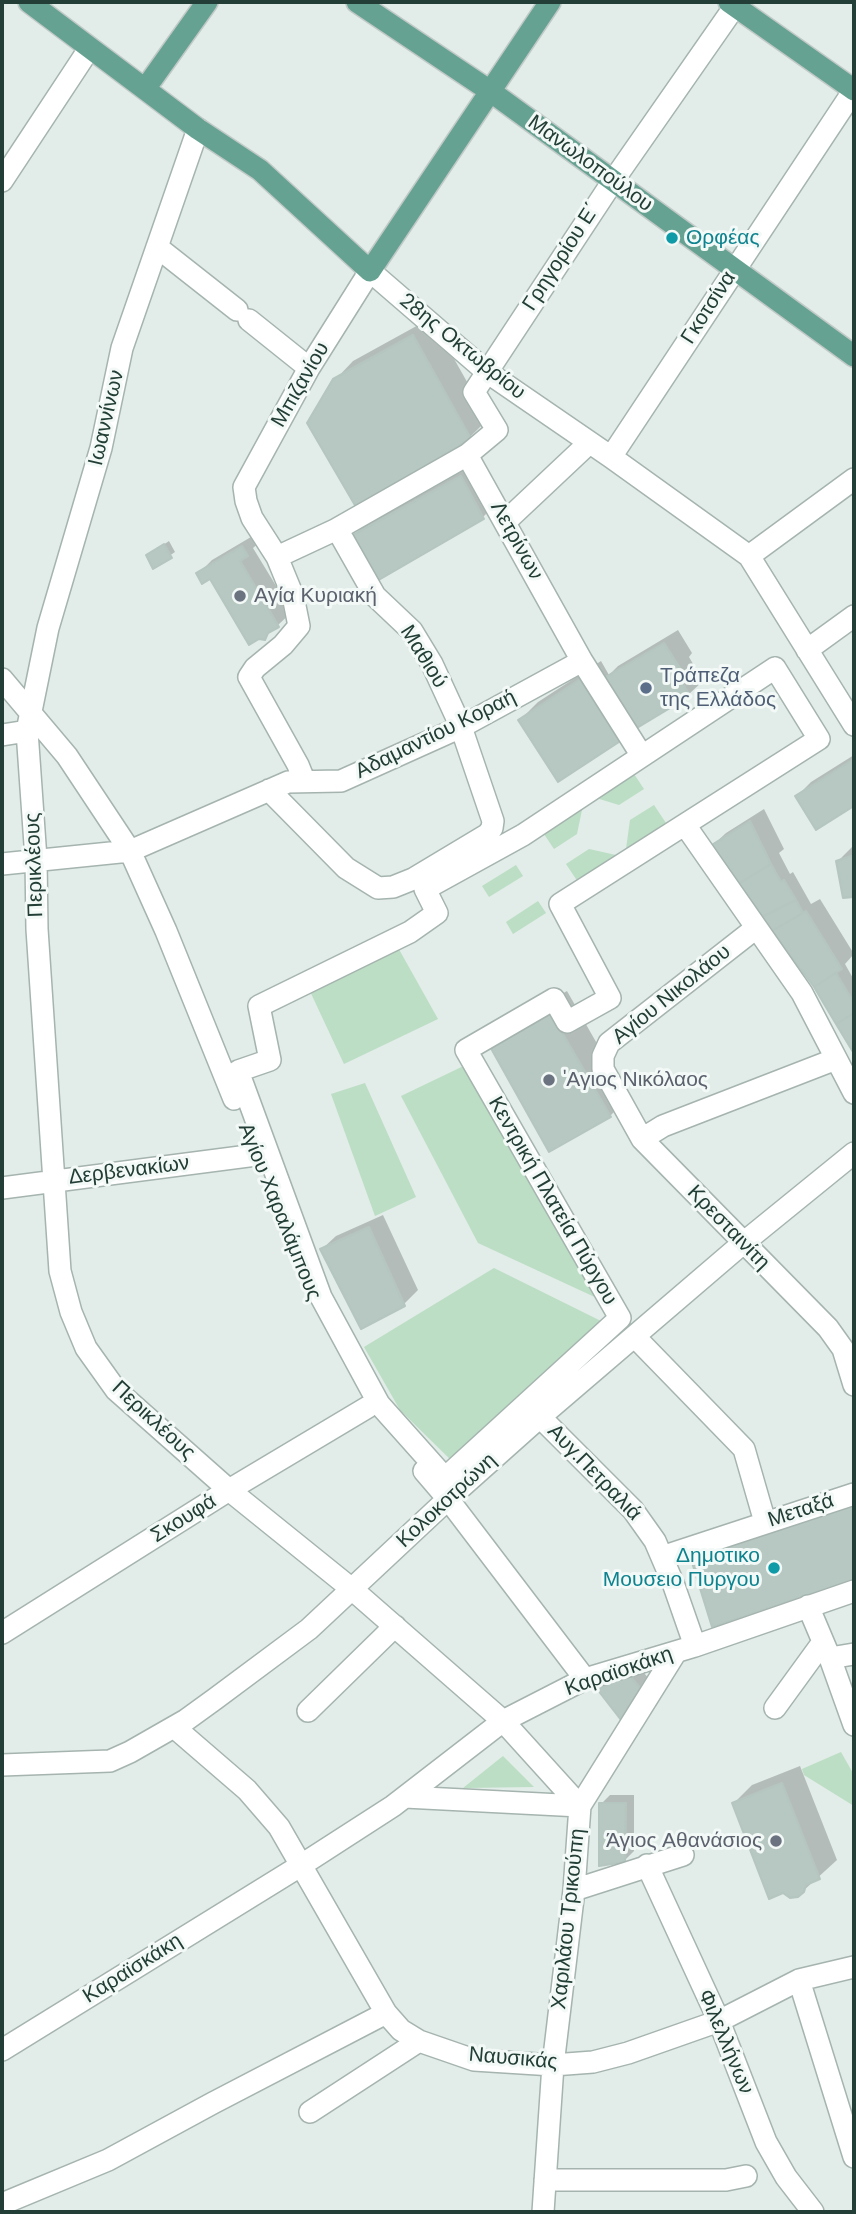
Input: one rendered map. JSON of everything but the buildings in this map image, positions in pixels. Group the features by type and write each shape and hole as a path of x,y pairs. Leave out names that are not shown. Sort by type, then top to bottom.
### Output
{"main road":[{"name":"28ης Οκτωβρίου","path":"29,2 198,129 260,170 370,271"},
{"path":"145,89 207,2"},
{"name":"Μανωλοπούλου","path":"357,2 490,91 854,356"},
{"name":"Μπιζανίου","path":"370,271 550,2"},
{"path":"732,4 854,90"}],"street":[{"name":"Γρηγορίου Ε΄","path":"467,455 497,430 474,392 732,4"},
{"path":"2,181 89,49"},
{"name":"Γκοτσίνα","path":"611,457 854,90"},
{"name":"Ιωαννίνων","path":"29,721 48,628 102,448 122,348 198,129"},
{"path":"157,247 309,369"},
{"name":"Μπιζανίου","path":"304,780 249,677 299,626 293,596 277,557 252,518 244,487 309,369 370,271"},
{"name":"28ης Οκτωβρίου","path":"370,271 487,372 749,556 854,725"},
{"path":"505,522 589,443"},
{"path":"277,557 337,529 467,455"},
{"name":"Λετρίνων","path":"467,455 582,661 642,756"},
{"path":"749,556 854,480"},
{"name":"Μαθιού","path":"269,790 346,868 377,888 393,887 413,878 488,834 492,828 493,821 461,727 421,645 412,631 375,596 337,529"},
{"path":"807,650 854,616"},
{"name":"Αδαμαντίου Κοραή","path":"2,864 130,851 288,782 341,781 461,727 582,661"},
{"name":"Κεντρική Πλατεία Πύργου","path":"775,668 819,739 685,825 560,904 610,998 567,1022 554,999 466,1050 620,1318 445,1478 379,1404 321,1297 238,1071 270,1060 259,1006 410,932 437,913 425,889 523,835 775,668"},
{"path":"2,679 29,721 2,735"},
{"name":"Αγίου Χαραλάμπους","path":"29,721 67,756 130,851 199,1010 292,1250 341,1358 368,1406 448,1499 585,1679"},
{"name":"Περικλέους","path":"29,721 37,929 60,1271 71,1312 86,1349 116,1390 229,1490 353,1590 503,1721 580,1806"},
{"path":"685,825 802,993 854,1093"},
{"name":"Αγίου Νικολάου","path":"603,1069 603,1056 609,1043 755,929"},
{"path":"642,1139 663,1126 836,1059"},
{"name":"Κρεσταινίτη","path":"603,1069 642,1139 742,1244 828,1328 843,1349 854,1385"},
{"name":"Κολοκοτρώνη","path":"2,1765 110,1761 174,1727 276,1655 353,1590 448,1499 540,1417 742,1244 854,1153"},
{"name":"Δερβενακίων","path":"2,1188 256,1155"},
{"path":"635,1337 744,1449 765,1522"},
{"name":"Σκουφά","path":"2,1633 368,1406"},
{"name":"Αυγ.Πετραλιά","path":"540,1417 633,1510 655,1541 673,1583 686,1649"},
{"name":"Μεταξά","path":"668,1555 854,1493"},
{"name":"Καραϊσκάκη","path":"2,2050 300,1866 405,1797 503,1721 585,1679 686,1649 854,1591"},
{"path":"808,1606 854,1725"},
{"path":"308,1711 395,1626"},
{"name":"Χαριλάου Τρικούπη","path":"543,2212 553,2065 574,1890 580,1806 686,1649"},
{"path":"827,1650 854,1654"},
{"path":"775,1708 827,1650"},
{"name":"Ναυσικάς","path":"174,1727 247,1790 279,1827 386,2013 401,2030 419,2041 474,2060 553,2065 593,2062 628,2053 719,2021 799,1980 854,1967"},
{"path":"405,1797 580,1806"},
{"path":"574,1890 683,1855"},
{"name":"Φιλελλήνων","path":"647,1865 719,2021 766,2142 786,2176 813,2212"},
{"path":"799,1980 854,2157"},
{"path":"2,2204 108,2160 386,2013"},
{"path":"310,2112 419,2041"},
{"path":"545,2180 726,2180 746,2176"}],"green space":[{"path":"632,771 644,789 619,805 593,797"},
{"path":"583,805 577,834 554,849 542,831"},
{"path":"654,805 666,823 626,849 630,820"},
{"path":"589,849 616,855 578,882 566,864"},
{"path":"516,865 523,876 489,897 482,886"},
{"path":"538,901 546,913 513,934 506,922"},
{"path":"396,944 438,1019 344,1064 308,987"},
{"path":"474,1061 599,1299 478,1243 401,1096"},
{"path":"365,1083 416,1197 375,1216 331,1094"},
{"path":"494,1268 603,1322 457,1466 400,1410 364,1347"},
{"path":"841,1752 854,1775 854,1806 804,1775 802,1769"},
{"path":"503,1756 534,1787 463,1788"}],"place":[{"name":"Ορφέας","path":"672,238"},
{"name":"Αγία Κυριακή","path":"240,596"},
{"name":"Τράπεζα της Ελλάδος","path":"646,688"},
{"name":"'Αγιος Νικόλαος","path":"549,1080"},
{"name":"Δημοτικο Μουσειο Πυργου","path":"774,1568"},
{"name":"Άγιος Αθανάσιος","path":"776,1841"}]}
